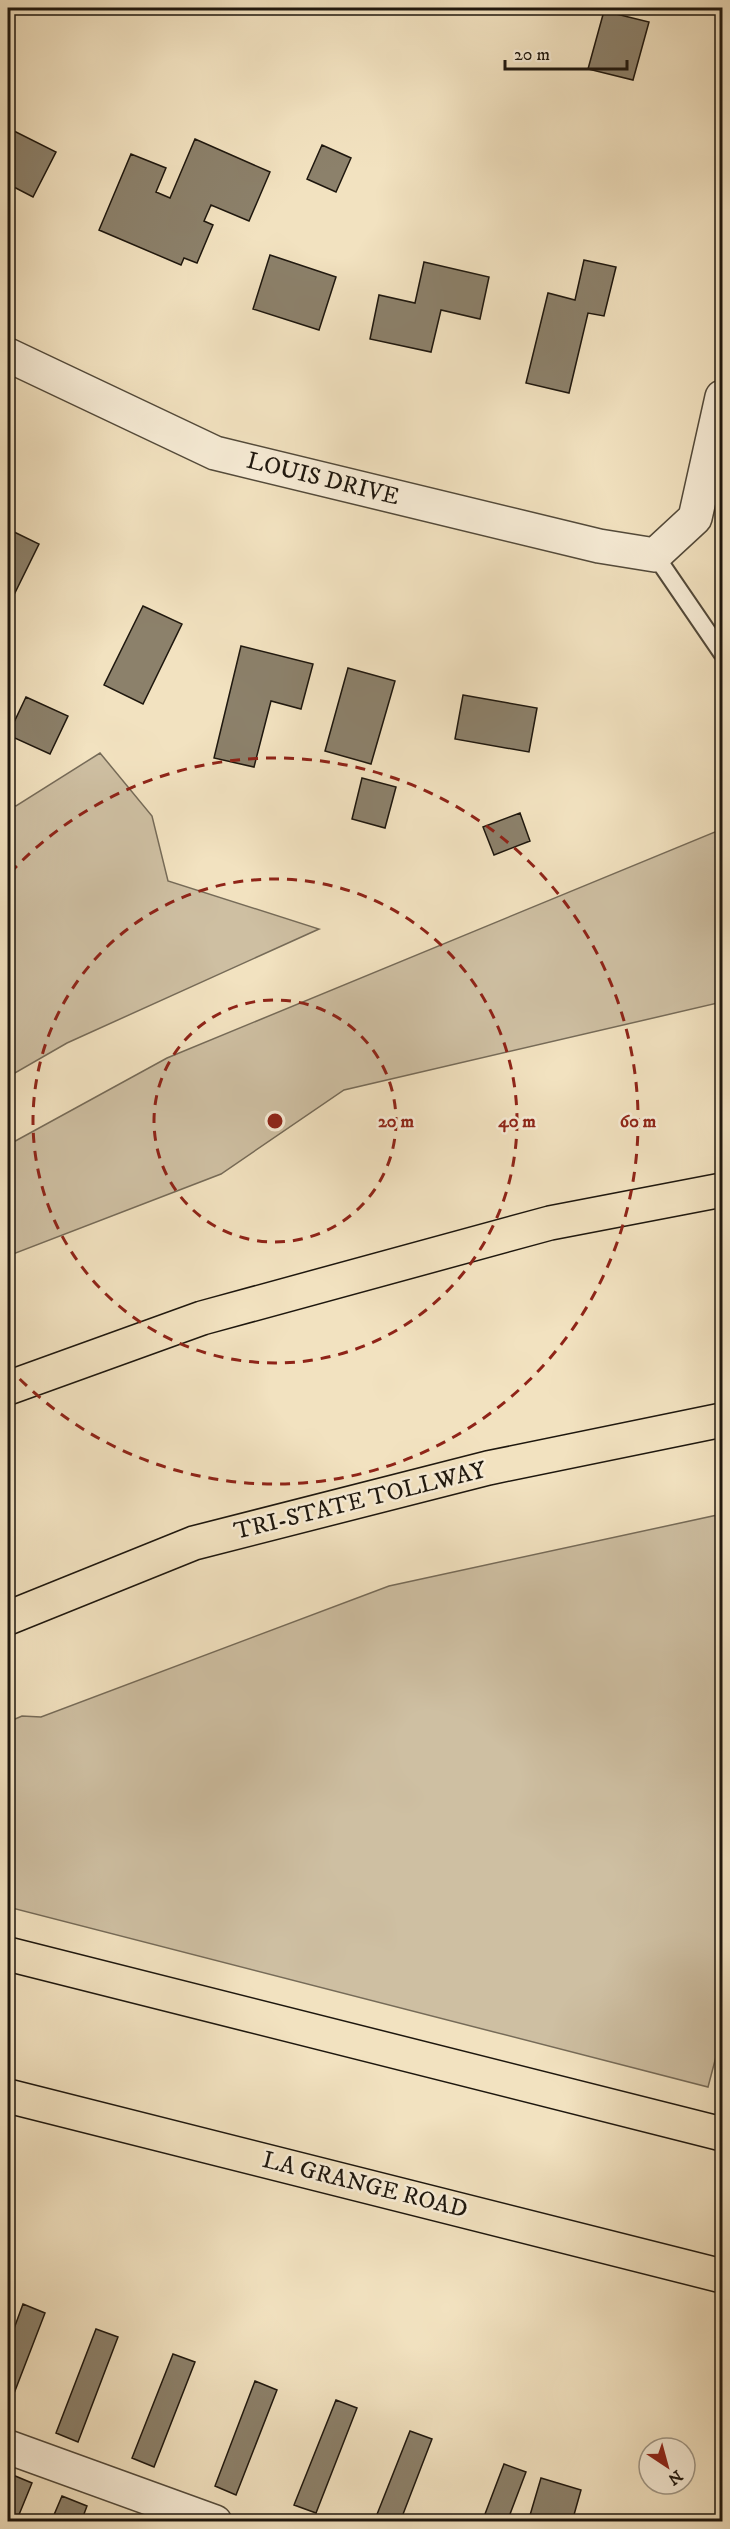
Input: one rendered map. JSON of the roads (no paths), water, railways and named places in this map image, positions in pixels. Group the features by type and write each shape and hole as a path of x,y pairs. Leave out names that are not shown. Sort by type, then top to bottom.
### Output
{"highway":[{"path":"8,1388 213,1315 550,1222 723,1190"},
{"name":"TRI-STATE TOLLWAY","path":"8,1618 194,1543 488,1468 723,1420"},
{"path":"8,1954 723,2134"},
{"name":"LA GRANGE ROAD","path":"8,2096 723,2276"}],"street":[{"name":"LOUIS DRIVE","path":"8,356 215,453 599,546 655,555"},
{"path":"655,555 694,518 723,397"},
{"path":"8,2447 214,2522"}],"lane":[{"path":"655,555 723,653"}]}
